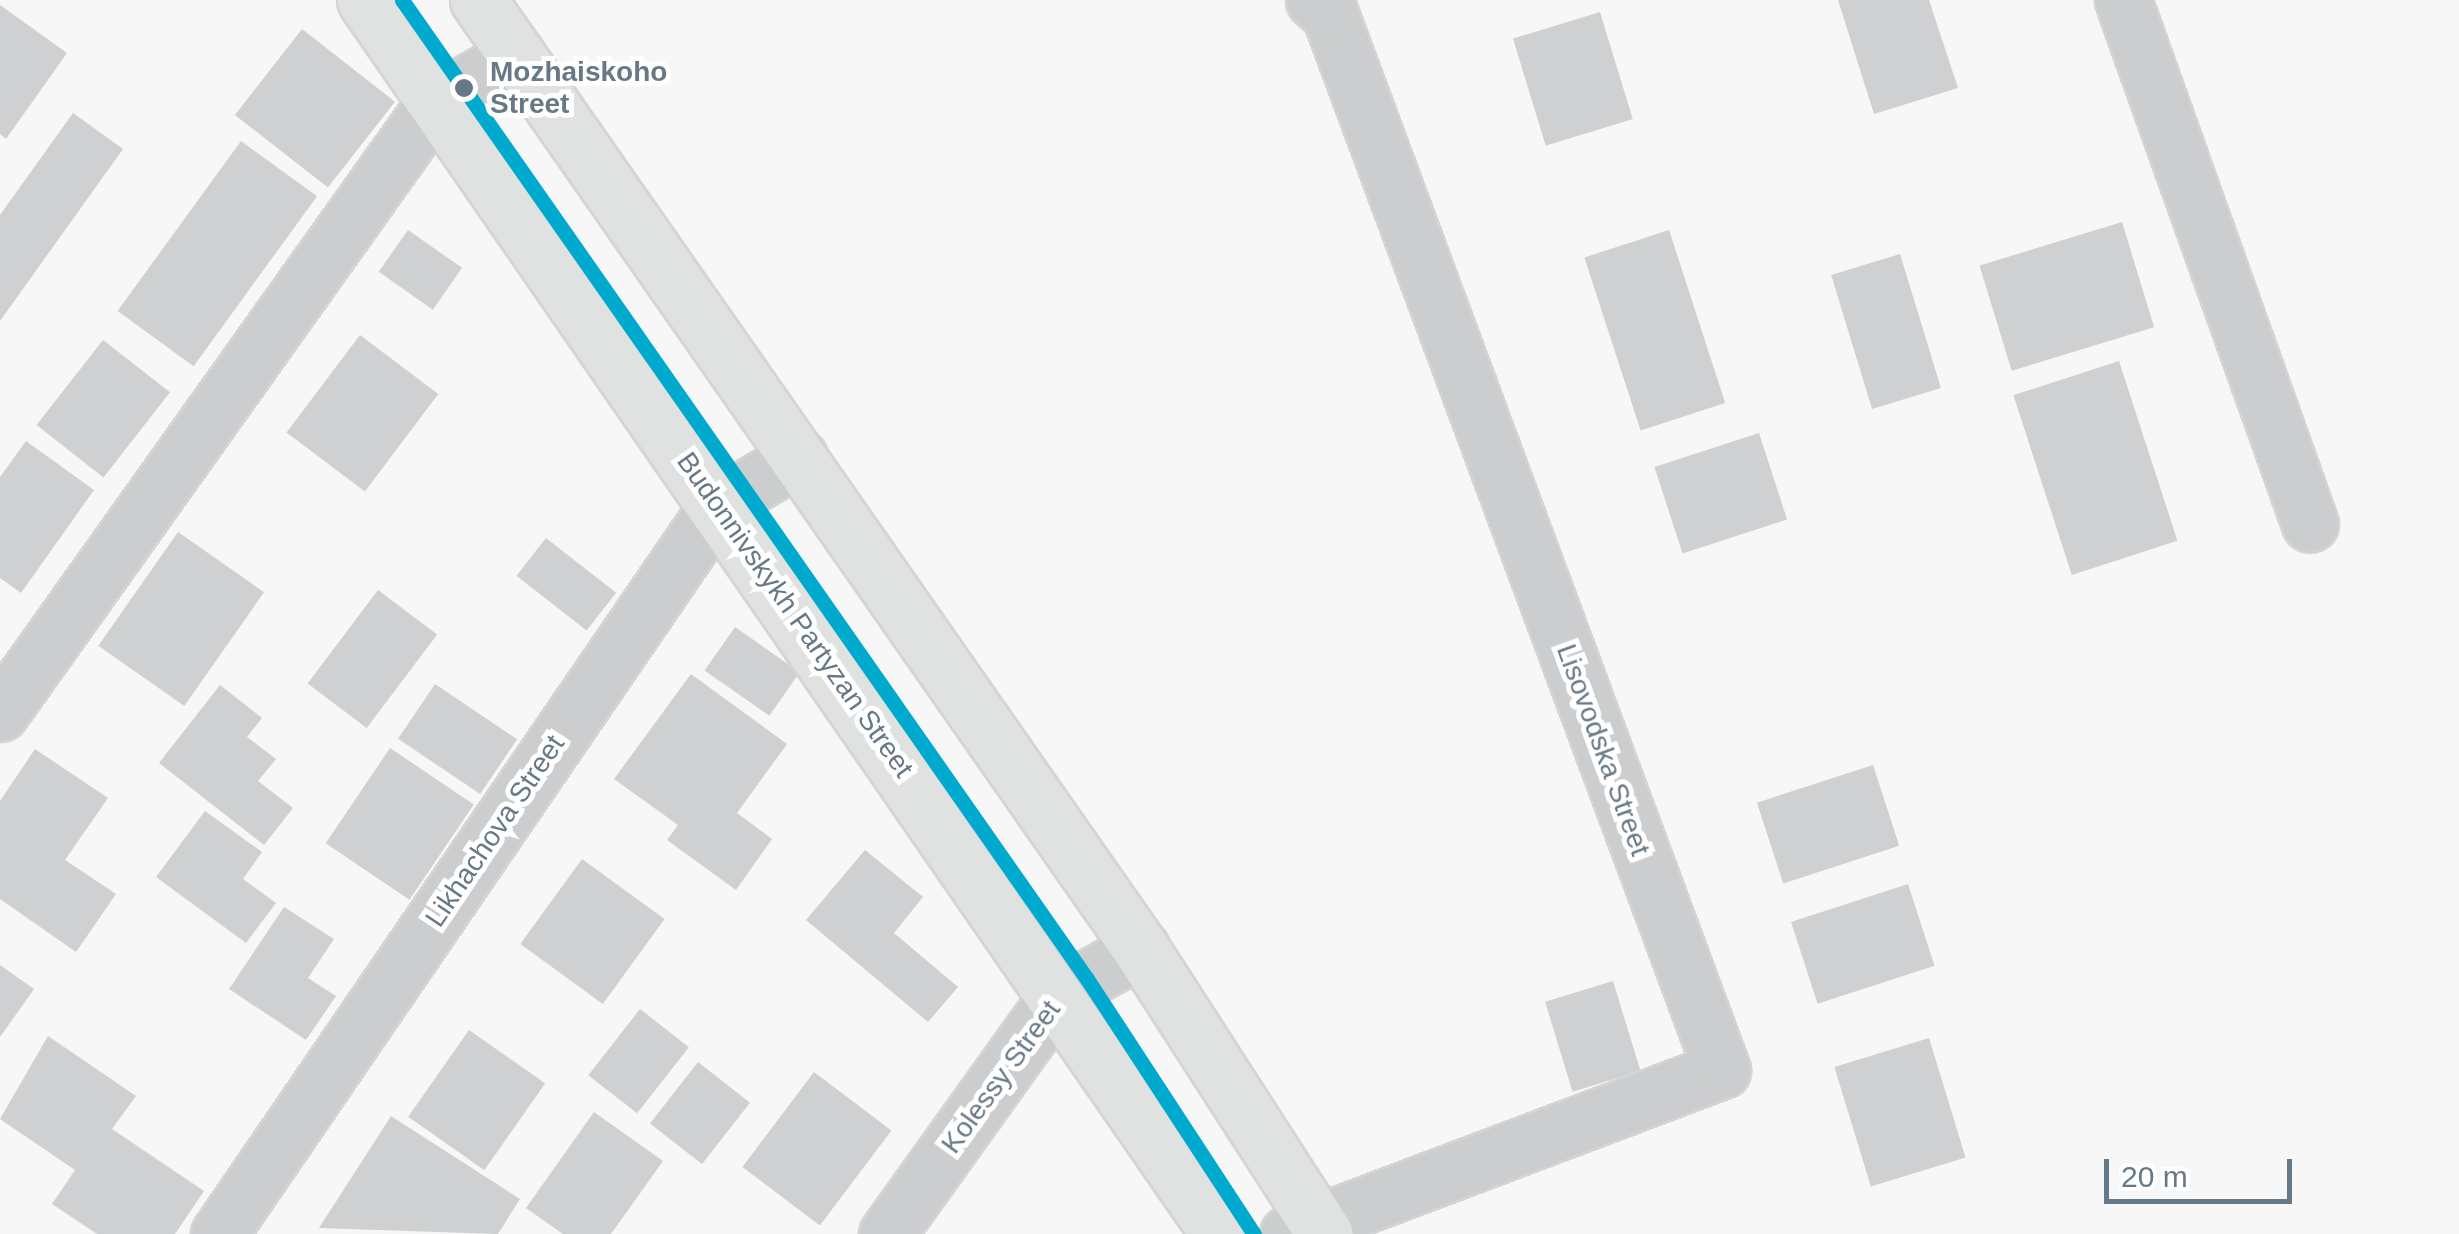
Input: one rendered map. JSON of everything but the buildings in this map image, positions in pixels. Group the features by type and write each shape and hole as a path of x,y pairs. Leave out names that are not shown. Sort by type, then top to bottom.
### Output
{"main road":[{"name":"Budonnivskykh Partyzan Street","path":"365,0 1059,994 1219,1234"},
{"path":"478,0 1141,949 1309,1228"}],"street":[{"name":"Lisovodska Street","path":"1309,1228 1722,1070 1330,14 1314,0"},
{"path":"2123,0 2310,524"},
{"path":"0,712 436,101 517,55"},
{"name":"Likhachova Street","path":"218,1234 718,505 799,458"},
{"name":"Kolessy Street","path":"887,1234 1059,994 1141,949"}],"transit line":[{"path":"402,0 1087,979 1254,1234"}],"place":[{"name":"Mozhaiskoho Street","path":"464,88"}]}
